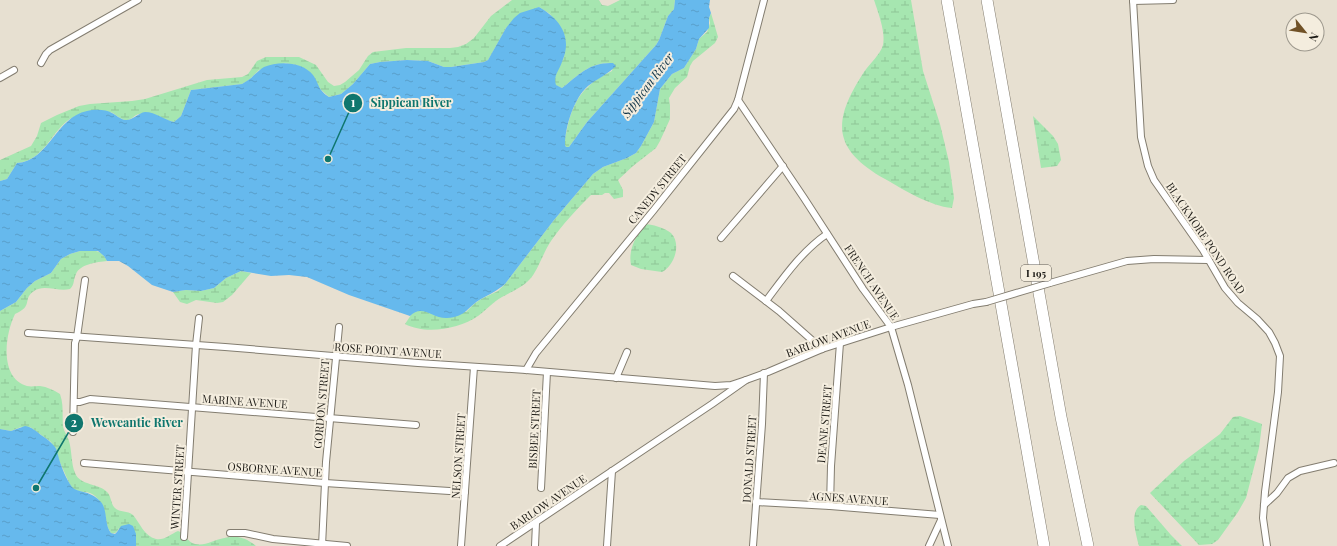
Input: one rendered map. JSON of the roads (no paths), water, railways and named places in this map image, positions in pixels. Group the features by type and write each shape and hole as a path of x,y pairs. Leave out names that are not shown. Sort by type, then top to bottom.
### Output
{"highway":[{"path":"947,0 1044,546"},
{"name":"I 195","path":"987,0 1061,417 1088,546"}],"street":[{"path":"41,63 50,50 138,0"},
{"name":"CANEDY STREET","path":"526,370 536,353 729,116 738,100 764,0"},
{"path":"1133,1 1173,0"},
{"name":"BLACKMORE POND ROAD","path":"1133,1 1141,137 1148,166 1154,180 1225,288 1238,303 1257,319 1269,332 1280,356 1278,392 1263,518 1268,546"},
{"path":"0,78 14,70"},
{"name":"FRENCH AVENUE","path":"738,100 863,289 891,327 910,393 948,546"},
{"path":"721,238 783,166"},
{"path":"766,301 794,264 811,246 827,234"},
{"name":"BARLOW AVENUE","path":"500,546 612,472 746,380 822,349 891,327 973,304 986,302 1127,261 1154,259 1208,260"},
{"path":"733,276 766,301 822,349"},
{"path":"73,432 75,343 85,280"},
{"name":"WINTER STREET","path":"184,537 199,318"},
{"name":"GORDON STREET","path":"322,544 330,418 339,327"},
{"name":"ROSE POINT AVENUE","path":"28,333 526,370 715,386 731,385 746,380"},
{"name":"DEANE STREET","path":"830,506 831,466 840,343"},
{"path":"616,378 627,352"},
{"name":"NELSON STREET","path":"461,546 474,366"},
{"name":"BISBEE STREET","path":"541,488 547,372"},
{"name":"DONALD STREET","path":"753,546 762,424 764,373"},
{"name":"MARINE AVENUE","path":"74,402 90,399 416,425"},
{"name":"OSBORNE AVENUE","path":"84,463 325,483 465,492"},
{"path":"1264,505 1277,493 1288,478 1300,471 1334,463"},
{"path":"607,546 612,472"},
{"name":"AGNES AVENUE","path":"756,502 830,506 940,518"},
{"path":"928,546 940,518"},
{"path":"535,546 536,523"},
{"path":"230,533 245,533 273,539 347,546"}],"water":[{"name":"Sippican River","path":"675,0 710,0 709,7 711,13 709,18 709,28 699,39 696,49 684,68 672,74 660,89 654,122 641,146 636,153 603,167 593,174 554,220 505,284 496,291 476,302 458,316 442,318 419,311 414,312 410,316 349,295 307,277 289,275 271,276 241,271 226,278 214,288 201,291 186,290 173,292 152,285 128,266 119,261 107,261 98,251 80,251 61,259 51,273 35,281 27,288 16,302 0,311 0,181 7,179 17,163 28,160 37,155 67,121 76,115 90,110 103,110 128,120 145,112 149,112 174,122 181,116 191,90 242,84 263,68 270,65 283,63 296,65 308,70 313,75 321,89 329,97 341,94 353,84 370,64 407,60 428,61 444,67 451,67 484,62 488,60 506,28 514,18 520,13 539,7 553,17 558,23 565,37 565,53 556,76 556,85 562,88 585,70 597,65 613,63 616,66 610,72 588,86 578,98 571,113 565,138 565,145 566,147 569,147 587,122 656,45 668,16 674,9"},
{"path":"25,426 36,431 55,447 64,473 74,489 93,495 101,502 105,509 107,526 111,533 115,534 121,526 129,524 133,526 136,534 136,546 0,546 0,429 11,431"}],"place":[{"name":"Sippican River","path":"328,159"},
{"name":"Weweantic River","path":"36,488"}]}
